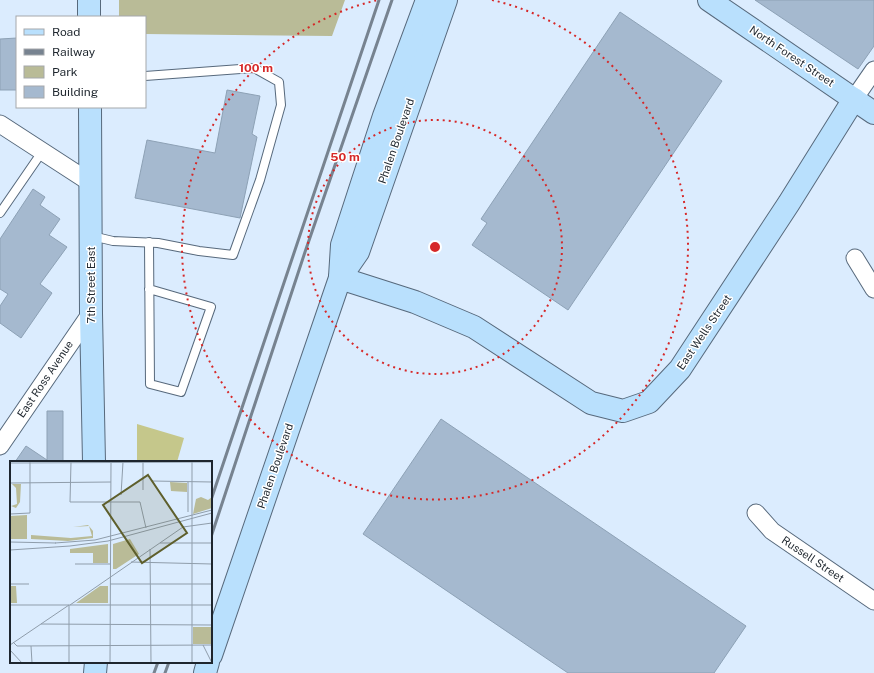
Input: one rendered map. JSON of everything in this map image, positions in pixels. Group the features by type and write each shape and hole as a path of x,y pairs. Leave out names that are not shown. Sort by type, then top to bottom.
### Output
{"street":[{"path":"89,0 89,16"},
{"name":"Phalen Boulevard","path":"212,651 340,278 342,245 384,116 428,0"},
{"name":"Phalen Boulevard","path":"340,278 358,252 446,0"},
{"name":"North Forest Street","path":"709,0 874,113"},
{"name":"East Wells Street","path":"340,278 415,302 474,327 591,404 623,411 649,402 680,369 874,70"},
{"name":"7th Street East","path":"90,108 91,313 94,461"},
{"path":"0,124 91,183"},
{"path":"856,258 874,289"},
{"name":"East Ross Avenue","path":"0,446 91,313"},
{"name":"Russell Street","path":"756,513 772,531 874,600"},
{"path":"95,673 96,663"},
{"path":"205,673 208,663"}],"lane":[{"path":"91,235 113,241 149,242 199,251 233,255 260,180 281,105 279,82 254,68 146,76"},
{"path":"0,213 42,152"},
{"path":"149,242 149,289 150,384 181,392 211,307 149,289"}],"green space":[{"path":"119,0 345,0 332,36 146,34 146,16 119,16"}],"shaded area":[{"path":"137,424 184,438 177,461 137,461"}],"building":[{"path":"755,0 874,0 874,46 858,69"},
{"path":"620,12 722,81 568,310 472,245 487,223 481,219"},
{"path":"16,38 16,90 0,90 0,39"},
{"path":"227,90 260,96 252,134 257,137 240,218 135,198 147,140 215,153"},
{"path":"33,189 45,197 40,205 60,219 49,235 67,247 40,284 52,293 21,338 0,323 0,306 8,294 0,289 0,239"},
{"path":"47,411 63,411 63,461 16,461 26,446 47,460"},
{"path":"441,419 746,626 714,673 568,673 363,534"}],"railway":[{"path":"212,497 379,0"},
{"path":"212,534 305,252 392,0"},
{"path":"154,673 158,663"},
{"path":"165,673 169,663"}]}
